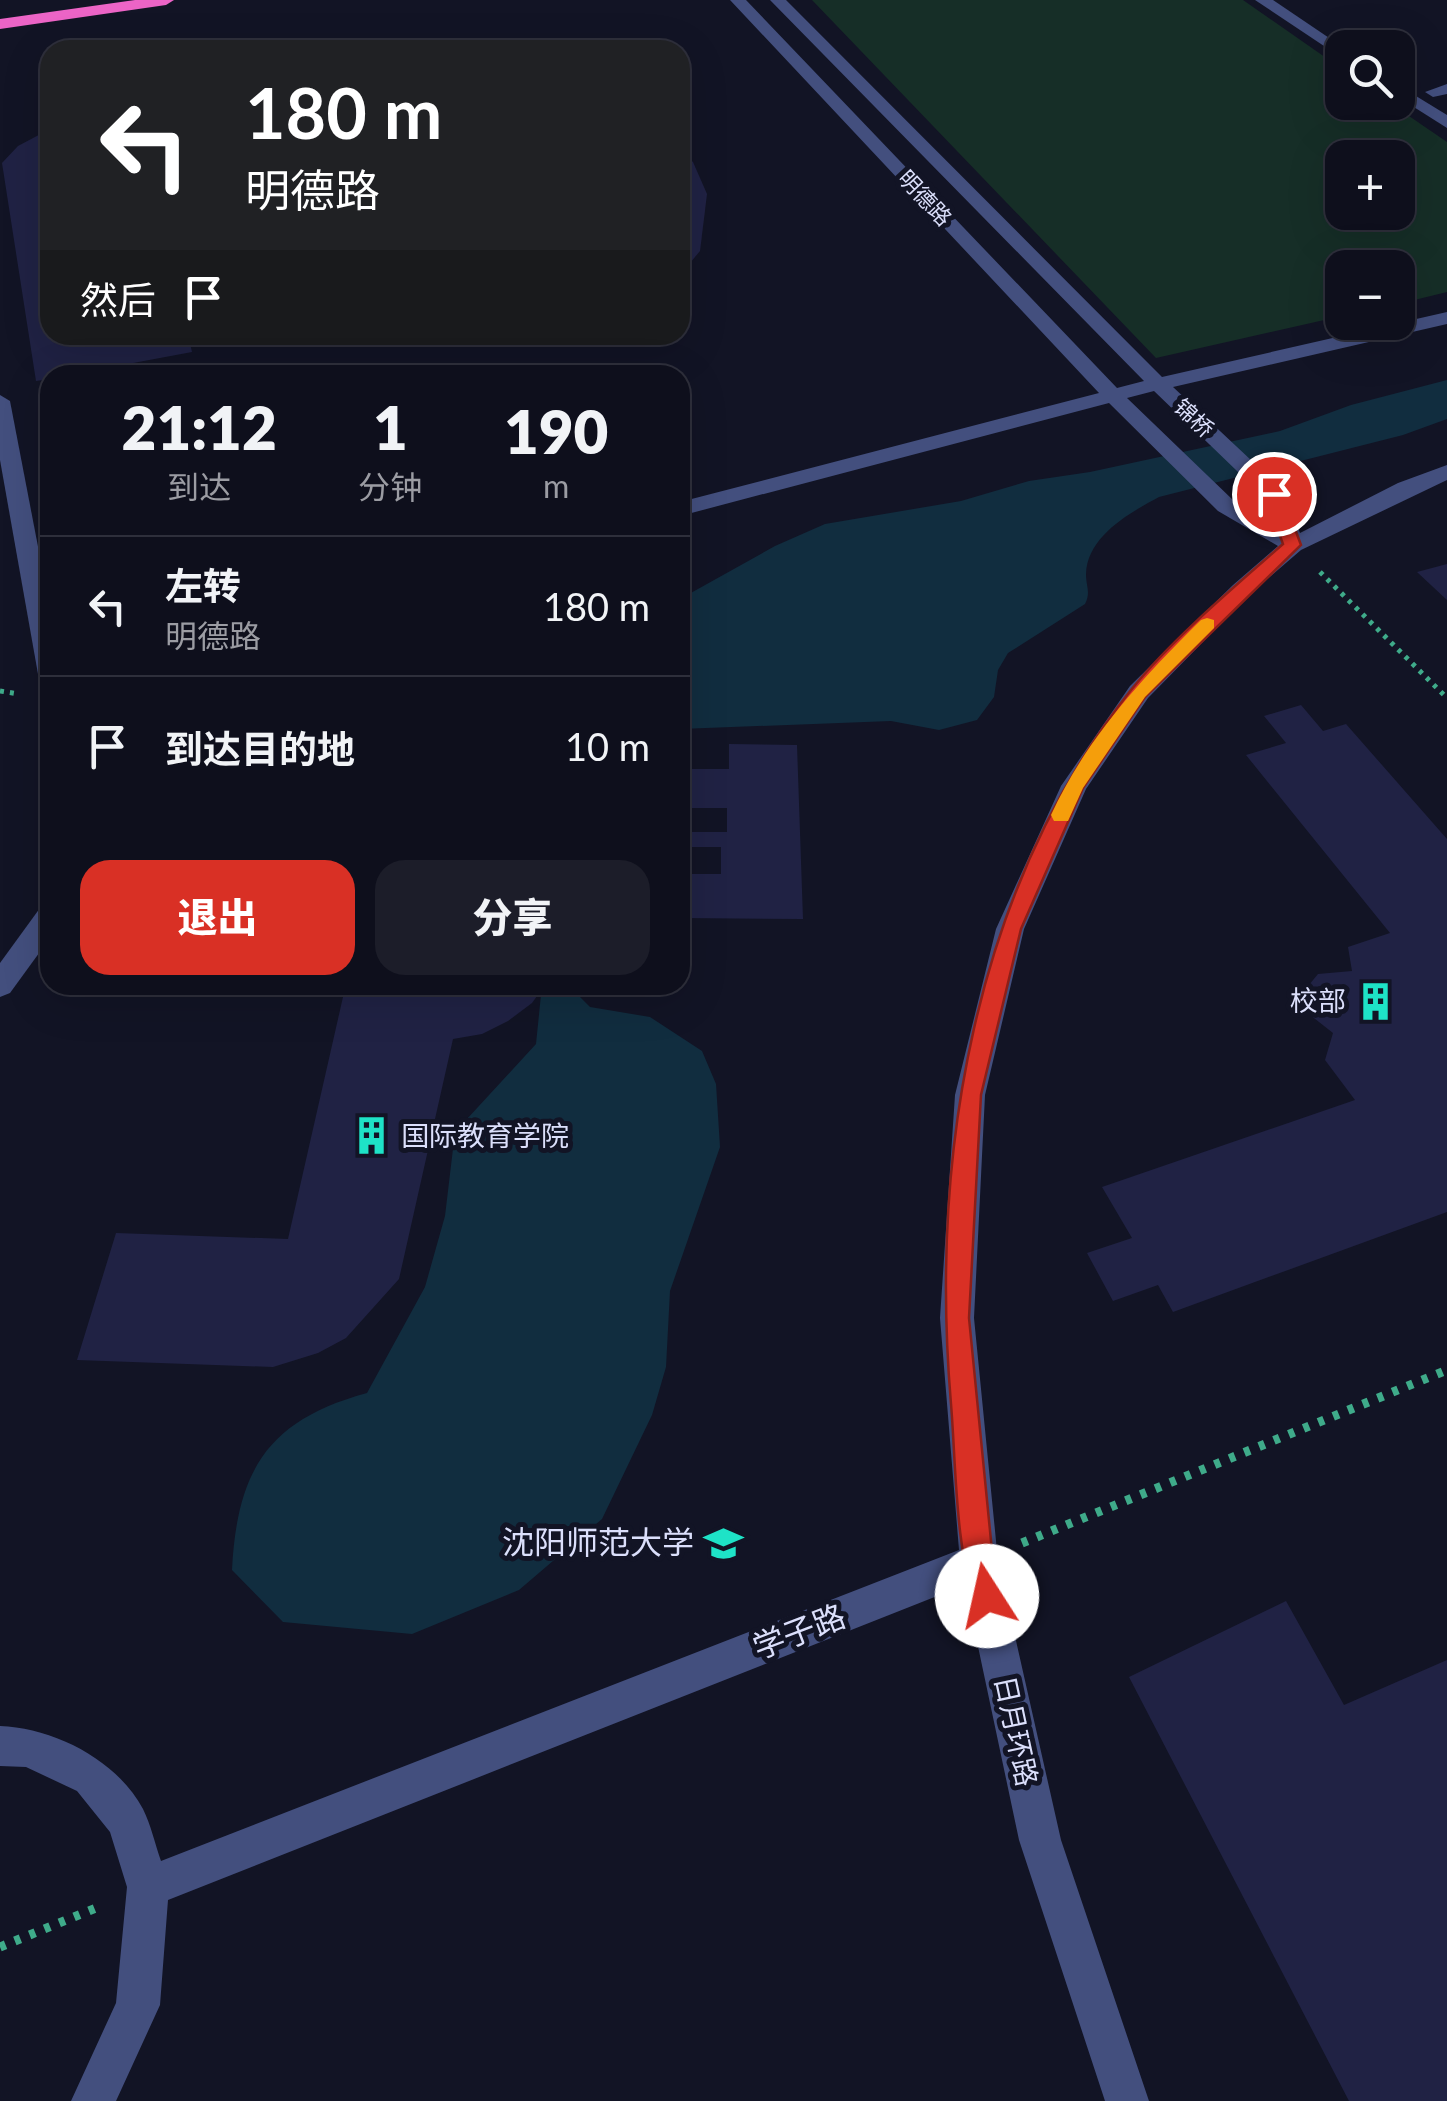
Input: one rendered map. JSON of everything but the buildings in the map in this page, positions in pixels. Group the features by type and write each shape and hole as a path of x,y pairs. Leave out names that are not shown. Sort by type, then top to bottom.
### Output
{"highway":[{"path":"0,24 166,0"}],"street":[{"name":"明德路","path":"738,0 1113,396"},
{"name":"明德路","path":"778,0 1158,384"},
{"path":"1262,0 1325,42"},
{"path":"1294,0 1340,30"},
{"path":"1415,86 1442,94"},
{"path":"1415,94 1447,123"},
{"path":"690,506 1158,384 1447,318"},
{"name":"锦桥","path":"1158,384 1274,494 1292,545"},
{"name":"锦桥","path":"1113,396 1226,506 1292,545"},
{"path":"0,401 40,619"},
{"name":"日月环路","path":"1127,2101 1040,1840 979,1561 956,1318 970,1095 1010,929 1074,786 1139,692 1292,545 1447,472"},
{"path":"0,985 40,930"},
{"name":"学子路","path":"148,1887 979,1561"},
{"path":"0,1746 28,1747 91,1776 127,1821 148,1887 138,2005 92,2101"}],"path":[{"path":"1292,545 1447,698"},
{"path":"979,1561 1447,1370"},
{"path":"0,1946 148,1887"}],"green space":[{"path":"812,0 1243,0 1325,57 1325,120 1415,120 1447,142 1447,292 1415,300 1415,250 1325,250 1325,320 1156,358"}],"water":[{"path":"1447,380 1447,419 1403,435 1159,497 1124,518 1102,537 1088,560 1085,604 1008,653 998,670 994,697 977,720 939,730 891,721 690,729 690,593 775,546 825,524 961,501 1029,481 1090,472 1280,431 1351,405"},
{"path":"541,995 578,995 590,1007 650,1017 702,1051 716,1084 720,1147 670,1291 666,1367 652,1415 602,1519 519,1590 412,1634 283,1622 232,1570 241,1504 251,1477 264,1454 305,1418 367,1393 425,1287 445,1216 455,1132 536,1044"}],"slow traffic":[{"path":"1061,815 1074,786 1139,692 1207,624"}],"place":[{"name":"校部","path":"1376,1001"},
{"name":"国际教育学院","path":"371,1136"},
{"name":"沈阳师范大学","path":"724,1543"}],"route":[{"path":"987,1596 979,1561 956,1318 970,1095 1010,929 1074,786 1139,692 1292,545 1274,494"}]}
